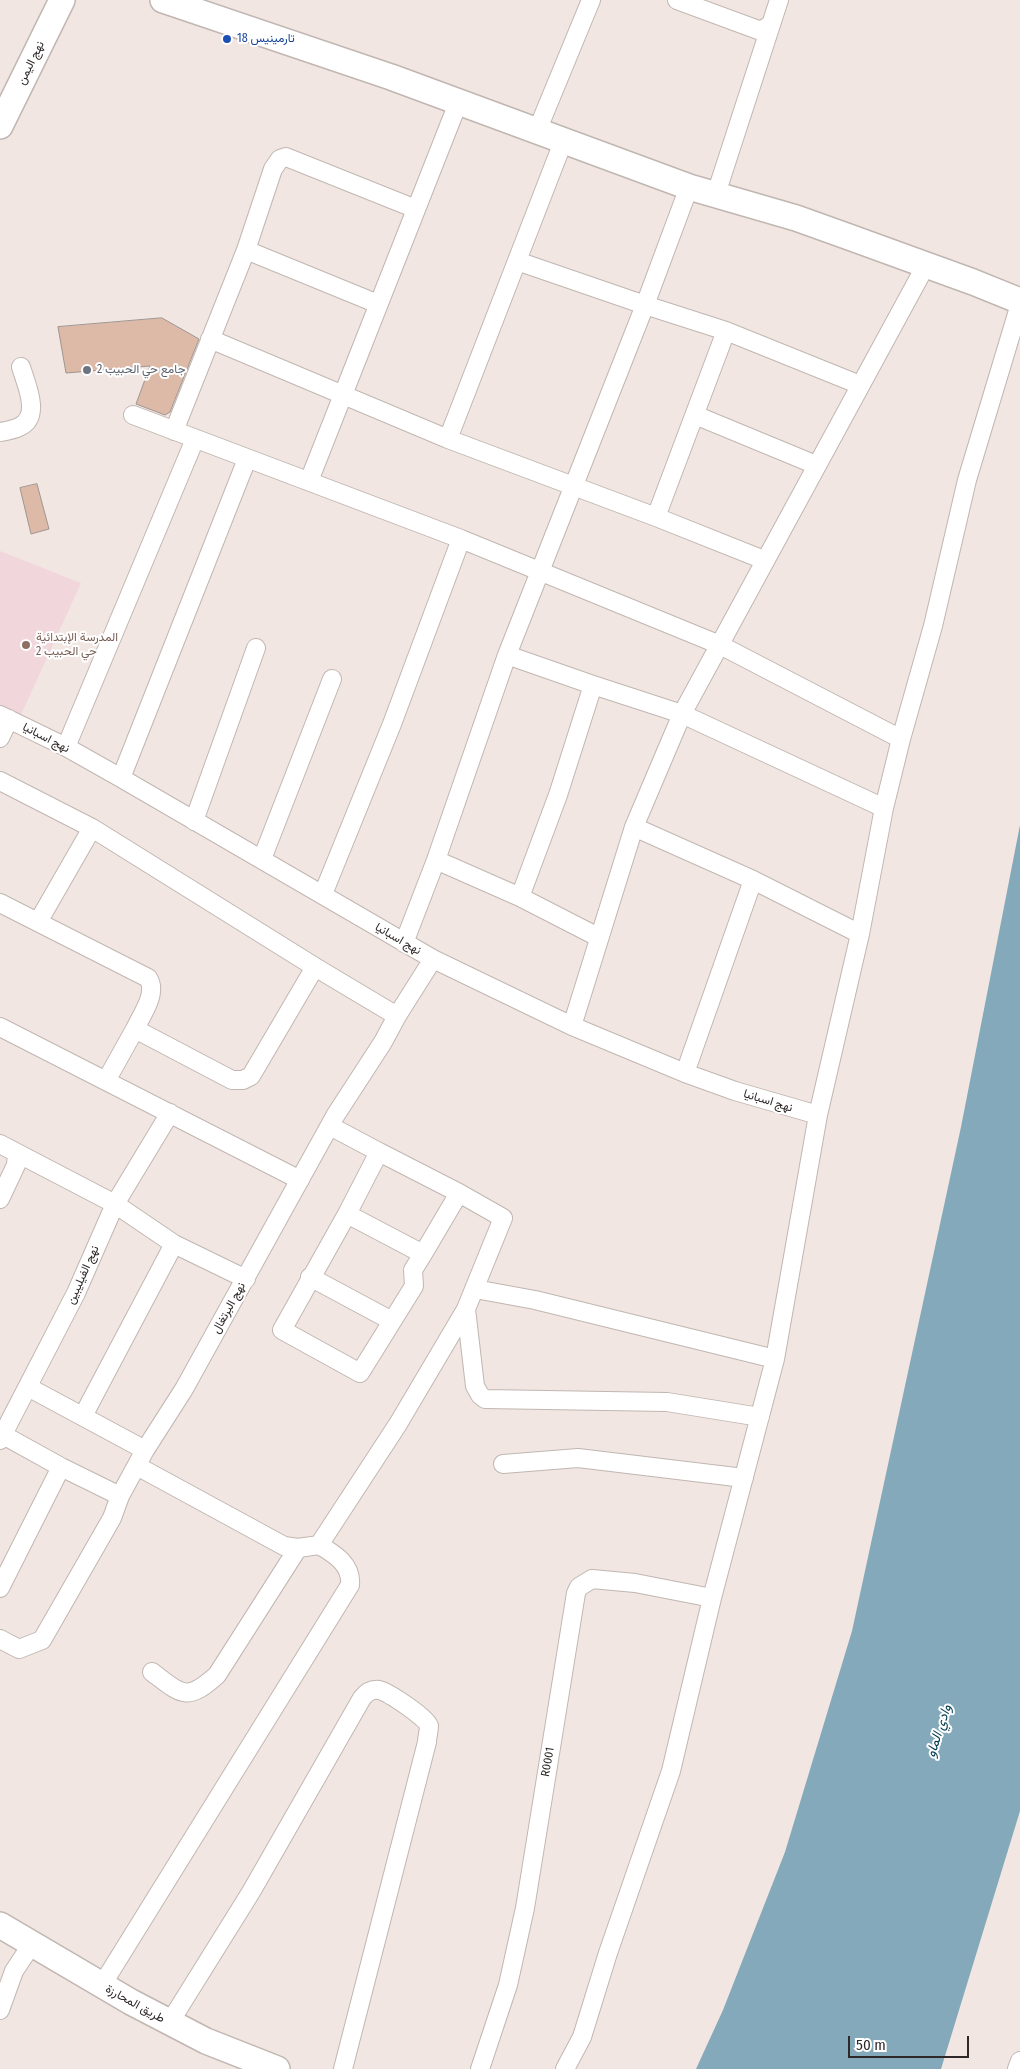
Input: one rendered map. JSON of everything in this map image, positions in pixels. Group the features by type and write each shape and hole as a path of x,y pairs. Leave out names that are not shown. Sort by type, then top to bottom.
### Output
{"street":[{"name":"نهج اليمن","path":"0,126 62,0"},
{"path":"163,0 391,77 689,187 796,218 926,265 1020,303 967,480 933,626 901,738 884,808 860,934 818,1116 775,1359 712,1598 671,1771 608,1953 582,2037 566,2069"},
{"path":"537,131 591,0"},
{"path":"677,0 761,31 771,24"},
{"path":"716,194 779,0"},
{"path":"309,481 458,103"},
{"path":"448,439 563,142"},
{"path":"174,430 246,250 276,163 286,158 416,209"},
{"path":"404,943 436,860 507,655 645,305 689,187"},
{"path":"246,250 378,304"},
{"path":"517,261 726,331 860,386"},
{"path":"572,1026 598,937 634,827 682,714 926,265"},
{"path":"656,517 726,331"},
{"path":"210,339 448,439 656,517 764,560"},
{"path":"0,432 20,427 31,414 21,366"},
{"path":"133,415 461,539 720,645 901,738"},
{"path":"695,416 816,465"},
{"path":"66,747 195,439"},
{"path":"121,778 247,459"},
{"path":"323,894 392,724 461,539"},
{"path":"194,820 256,648"},
{"path":"507,655 682,714 884,808"},
{"path":"262,860 332,679"},
{"path":"520,897 558,795 593,685"},
{"path":"0,738 4,717"},
{"name":"نهج اسبانيا","path":"4,717 66,747 121,778 433,959 572,1026 684,1073 818,1116"},
{"path":"0,781 92,828 397,1016"},
{"path":"634,827 753,880 860,934"},
{"path":"38,922 92,828"},
{"path":"436,860 520,897 598,937"},
{"path":"684,1073 753,880"},
{"path":"0,903 148,978 152,985 152,992 135,1029 106,1082"},
{"name":"نهج البرتغال","path":"0,1638 20,1649 42,1640 112,1518 120,1496 145,1450 184,1389 330,1126 433,959"},
{"path":"135,1029 232,1080 243,1080 251,1076 315,967"},
{"path":"0,1027 300,1180"},
{"name":"نهج الفيليبين","path":"1,1438 76,1293 115,1204 170,1113"},
{"path":"319,1545 398,1424 466,1309 503,1218 330,1126"},
{"path":"0,1144 115,1204 174,1244 246,1279"},
{"path":"379,1152 347,1214 282,1330 360,1373 414,1286 413,1270 459,1193"},
{"path":"0,1199 16,1166 17,1153"},
{"path":"347,1214 423,1254"},
{"path":"83,1416 174,1244"},
{"path":"310,1277 392,1321"},
{"path":"475,1289 535,1300 775,1359"},
{"path":"466,1309 475,1386 485,1399 666,1402 760,1418"},
{"path":"28,1387 145,1450"},
{"path":"1,1438 120,1496"},
{"path":"502,1464 578,1458 744,1478"},
{"path":"102,1985 350,1585 351,1577 337,1555 319,1545 298,1548 284,1546 137,1466"},
{"path":"0,1588 61,1468"},
{"path":"152,1672 176,1691 189,1694 204,1687 218,1675 298,1548"},
{"name":"R0001","path":"480,2069 508,1984 525,1908 576,1593 579,1587 592,1579 636,1582 712,1598"},
{"path":"170,2022 265,1868 362,1698 367,1692 377,1690 385,1692 417,1713 429,1726 427,1742 343,2069"},
{"name":"طريق المحارزة","path":"0,1925 102,1985 206,2041 277,2069"},
{"path":"0,2010 14,1971 32,1944"},
{"path":"1017,2069 1020,2061"}],"shaded area":[{"name":"المدرسة الإبتدائية حي الحبيب 2","path":"0,551 81,583 20,717 0,706"}],"water":[{"name":"وادي الماو","path":"1020,825 1020,1811 941,2069 696,2069 723,2010 785,1852 852,1631 961,1127"}],"building":[{"name":"جامع حي الحبيب 2","path":"162,318 199,339 170,412 165,415 136,404 150,366 66,373 58,327"},
{"path":"37,484 49,529 31,534 20,488"}],"place":[{"name":"تارمينيس 18","path":"227,39"},
{"name":"جامع حي الحبيب 2","path":"87,370"},
{"name":"المدرسة الإبتدائية حي الحبيب 2","path":"26,645"}]}
